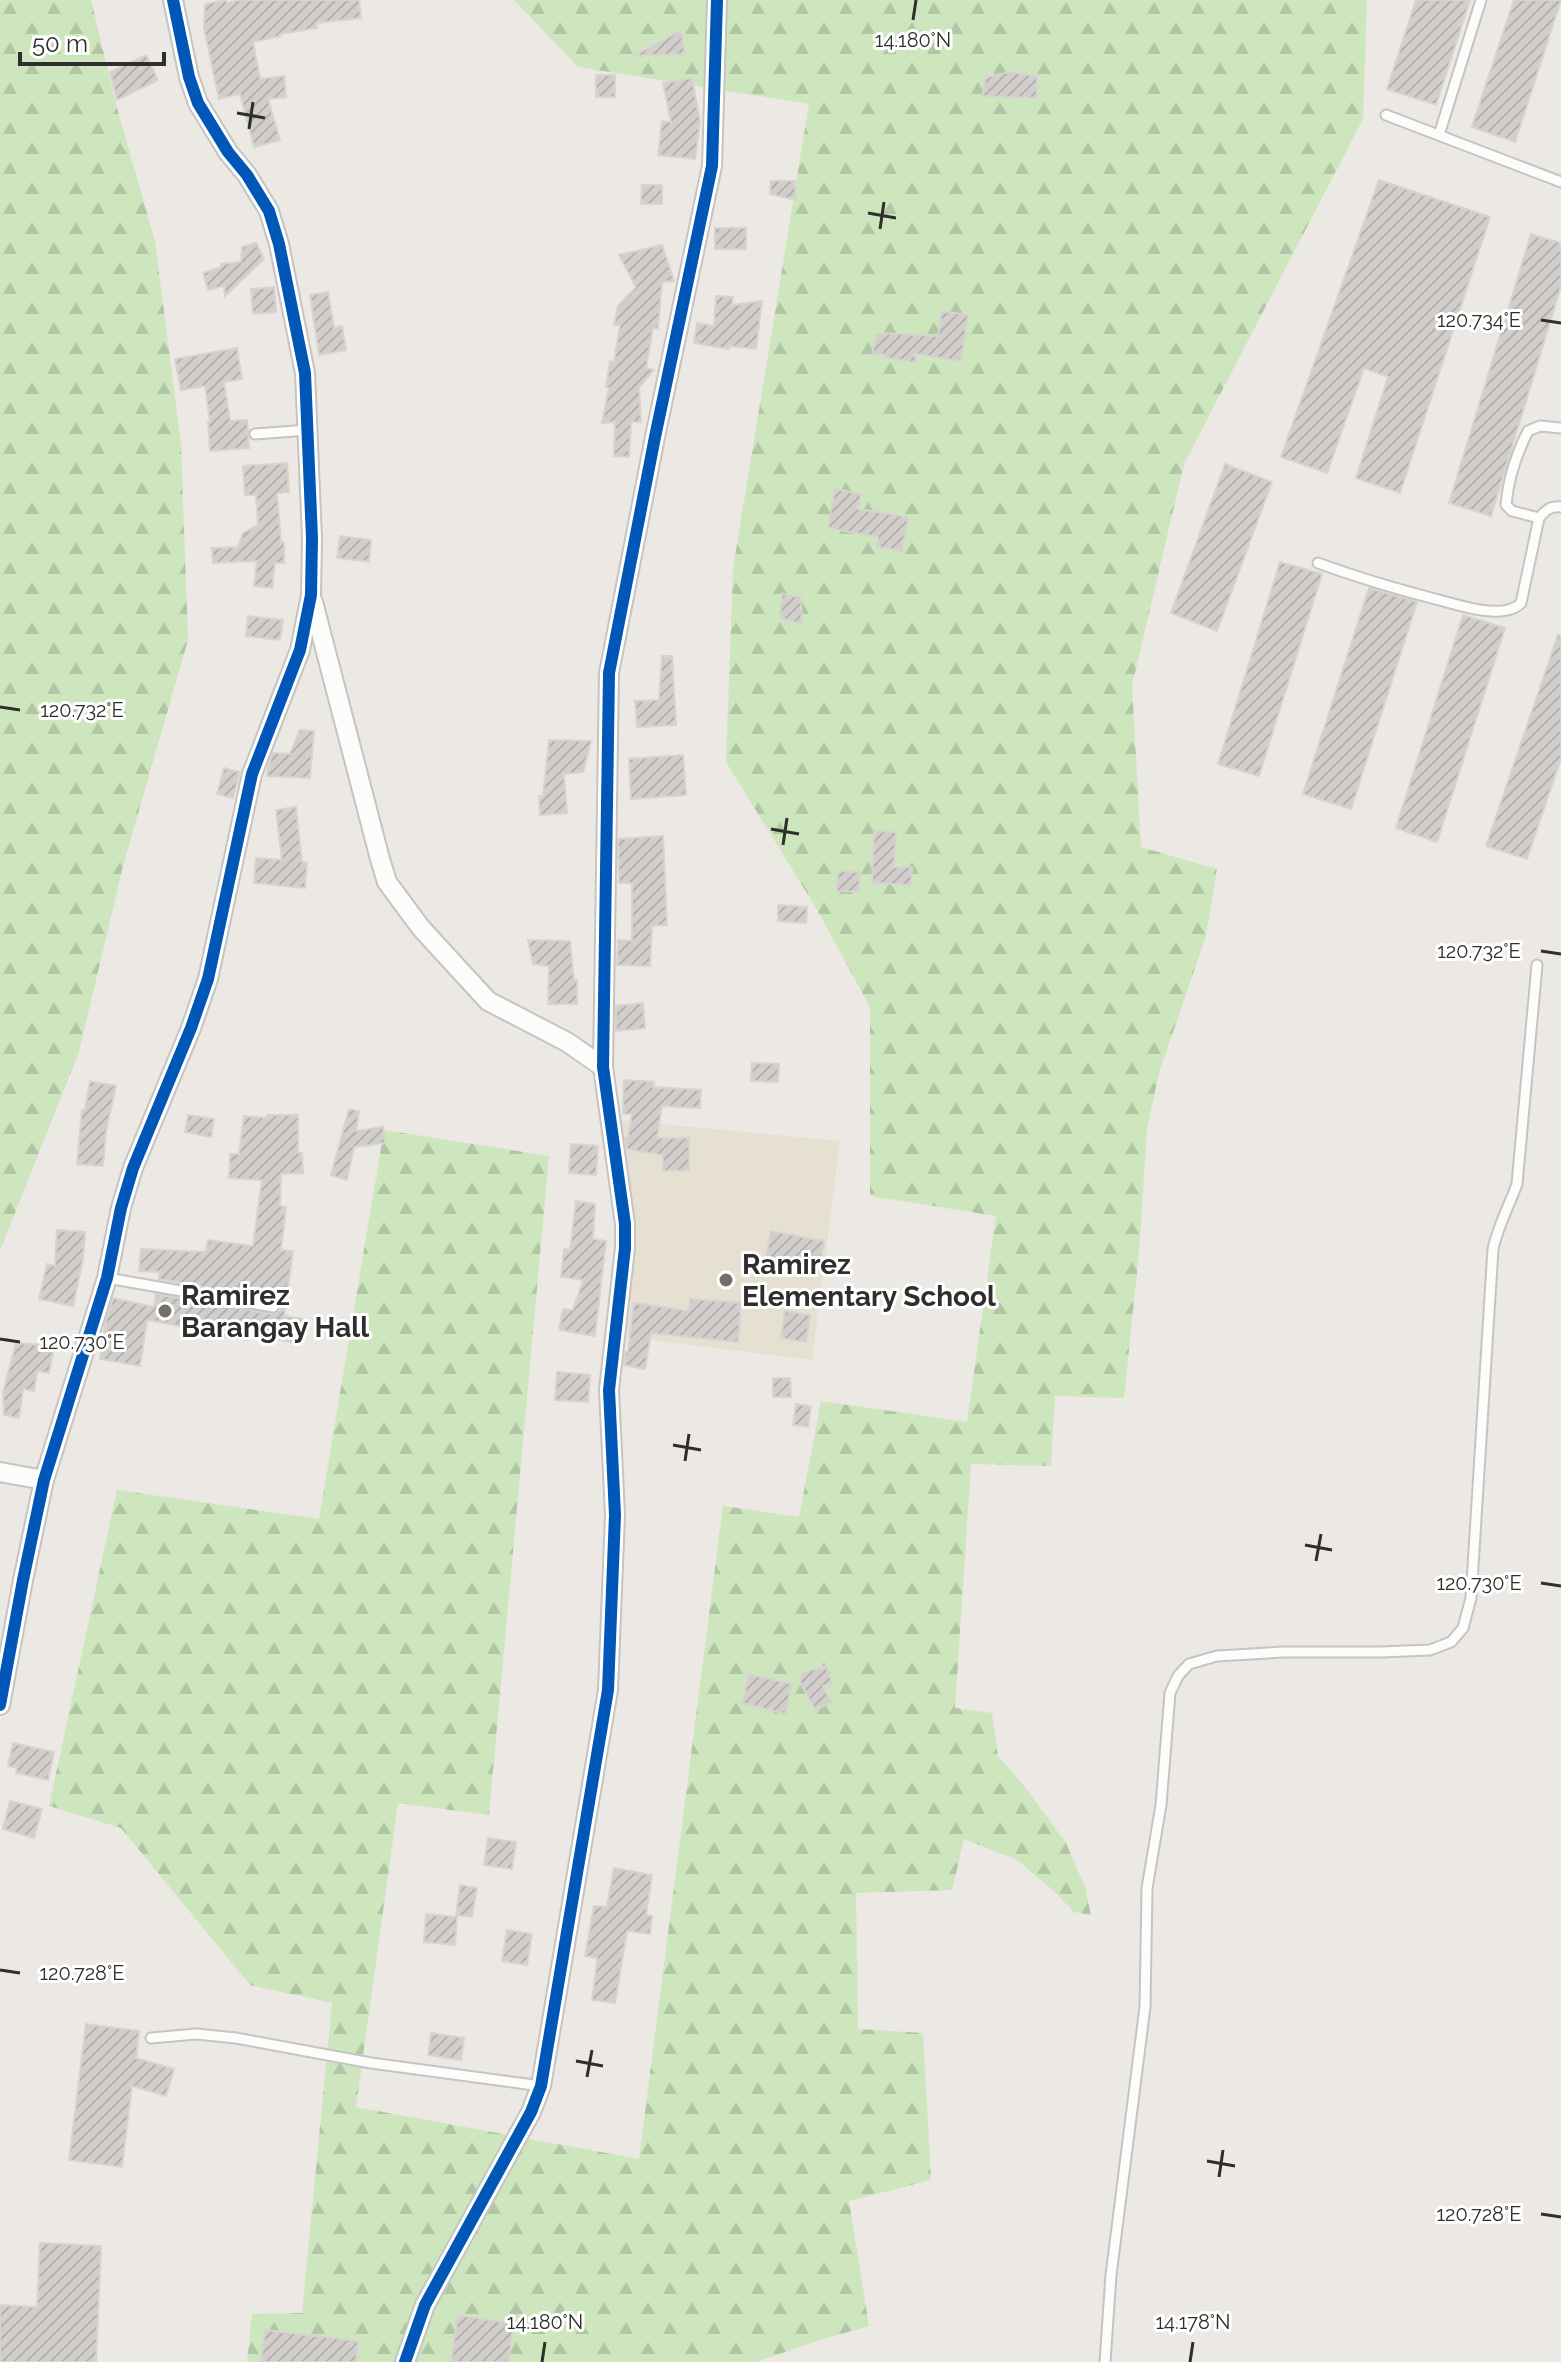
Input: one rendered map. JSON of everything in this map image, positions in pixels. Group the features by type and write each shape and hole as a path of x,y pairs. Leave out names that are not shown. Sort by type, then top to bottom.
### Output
{"street":[{"path":"0,1705 44,1480 107,1278 121,1208 133,1168 208,979 252,774 300,650 311,595 312,538 305,373 279,244 269,211 198,103 189,77 173,0"},
{"path":"405,2362 425,2305 531,2112 541,2086 608,1690 615,1515 609,1390 625,1248 625,1224 603,1067 609,673 712,166 717,0"},
{"path":"311,595 387,882 421,928 488,1001 567,1042 603,1067"},
{"path":"0,1472 44,1480"}],"lane":[{"path":"1439,135 1481,0"},
{"path":"1386,115 1561,182"},
{"path":"1539,518 1512,511 1506,505 1507,496 1519,450 1528,431 1540,426 1561,428"},
{"path":"255,434 308,430"},
{"path":"1318,563 1379,585 1451,603 1491,612 1510,609 1521,603 1539,518 1553,506 1561,507"},
{"path":"1105,2362 1114,2244 1145,2007 1147,1888 1161,1805 1170,1693 1178,1676 1189,1664 1217,1656 1430,1650 1451,1642 1463,1628 1471,1598 1493,1249 1497,1231 1517,1184 1537,965"},
{"path":"107,1278 273,1307"},
{"path":"151,2038 196,2034 236,2038 371,2063 541,2086"}],"shaded area":[{"name":"Ramirez Elementary School","path":"618,1120 840,1141 812,1360 626,1337 633,1224"}],"green space":[{"path":"0,0 91,0 117,108 155,241 181,444 188,640 123,866 79,1052 0,1251"},
{"path":"514,0 1367,0 1363,119 1184,464 1132,686 1141,847 1217,869 1206,936 1159,1073 1147,1128 1139,1253 1124,1398 1055,1396 1051,1466 971,1464 955,1708 992,1713 998,1756 1066,1843 1085,1887 1091,1915 1074,1912 1017,1860 964,1839 952,1890 856,1893 858,2029 923,2033 931,2180 849,2201 869,2326 756,2362 247,2362 252,2314 302,2313 332,2003 250,1985 121,1828 49,1806 117,1490 319,1519 384,1130 549,1156 489,1815 398,1803 356,2107 639,2159 723,1506 799,1517 821,1401 967,1422 996,1216 870,1196 870,1007 815,906 726,762 733,569 809,104 578,67"}],"building":[{"path":"226,0 227,3 240,0 359,0 361,18 316,23 317,28 253,42 260,79 284,76 286,97 268,99 280,140 254,147 240,94 219,99 204,28 205,4"},
{"path":"1416,0 1470,0 1436,105 1387,89"},
{"path":"1514,0 1561,0 1515,142 1472,127"},
{"path":"681,30 685,54 633,56"},
{"path":"146,55 158,80 117,100 110,72"},
{"path":"1011,72 1037,76 1037,98 982,96 986,77"},
{"path":"596,75 615,75 615,97 596,97"},
{"path":"692,78 700,122 695,159 658,155 662,121 671,122 663,83"},
{"path":"1379,180 1490,217 1400,493 1356,478 1388,377 1364,368 1327,473 1281,457"},
{"path":"771,181 795,181 796,200 770,194"},
{"path":"642,185 662,185 662,204 641,204"},
{"path":"715,228 746,228 746,249 715,249"},
{"path":"1531,234 1561,243 1561,286 1491,516 1449,503"},
{"path":"256,243 264,259 225,296 224,286 208,290 203,273 221,267 221,264 241,262 242,247"},
{"path":"662,245 674,281 662,282 658,329 653,328 646,368 654,370 639,387 641,422 631,422 629,457 614,456 615,422 602,423 609,388 606,387 610,361 614,362 620,325 614,325 618,306 636,287 619,255"},
{"path":"274,287 276,312 253,314 251,289"},
{"path":"328,292 334,328 342,326 346,350 319,355 310,295"},
{"path":"716,296 733,297 732,305 762,301 756,349 729,346 729,349 694,343 697,323 714,326"},
{"path":"942,311 968,315 961,361 915,354 916,363 884,357 883,354 872,355 877,333 938,336"},
{"path":"237,348 242,379 224,382 230,421 247,420 249,448 210,451 205,386 181,390 175,359"},
{"path":"287,463 289,492 277,493 284,563 275,563 272,588 254,586 257,561 213,563 212,548 238,547 243,533 258,525 256,495 245,495 243,466"},
{"path":"1225,464 1272,482 1217,631 1171,613"},
{"path":"835,489 861,494 858,509 908,517 902,551 877,547 878,537 828,528"},
{"path":"340,536 371,540 369,562 337,558"},
{"path":"1280,562 1322,574 1259,776 1218,764"},
{"path":"1369,588 1417,602 1351,809 1303,794"},
{"path":"782,594 801,597 802,624 780,618"},
{"path":"1463,615 1505,628 1437,842 1396,828"},
{"path":"248,616 283,620 280,640 246,636"},
{"path":"1558,635 1561,636 1561,758 1527,859 1486,846"},
{"path":"662,656 672,656 676,725 637,727 635,701 659,700"},
{"path":"300,730 314,731 310,778 267,776 273,753 290,754"},
{"path":"549,740 591,741 583,772 564,774 567,813 540,815 539,796 543,796"},
{"path":"683,755 686,795 631,799 629,759"},
{"path":"224,768 240,772 233,798 217,794"},
{"path":"296,807 302,862 307,862 305,888 254,883 256,858 282,860 276,810"},
{"path":"874,831 896,832 894,867 912,867 911,885 872,883"},
{"path":"663,836 667,925 652,926 650,966 617,965 618,940 632,941 632,883 619,883 618,839"},
{"path":"838,871 860,872 859,892 837,891"},
{"path":"778,905 807,907 806,923 778,921"},
{"path":"528,940 570,941 574,980 577,980 577,1004 548,1004 549,966 533,964"},
{"path":"643,1003 645,1028 616,1031 616,1006"},
{"path":"752,1063 779,1064 778,1082 751,1081"},
{"path":"624,1080 654,1082 653,1087 701,1090 700,1108 662,1106 657,1138 689,1138 689,1170 663,1171 663,1155 627,1149 625,1138 628,1138 632,1114 623,1114"},
{"path":"90,1081 116,1086 106,1131 103,1166 77,1164 82,1110 85,1110"},
{"path":"349,1109 359,1111 356,1131 383,1127 385,1143 354,1147 347,1180 331,1175"},
{"path":"188,1115 214,1119 211,1137 185,1132"},
{"path":"267,1115 298,1115 298,1153 302,1153 303,1173 281,1174 280,1206 286,1207 281,1250 293,1251 284,1316 303,1319 299,1343 249,1335 248,1340 222,1337 222,1334 147,1320 140,1366 100,1359 113,1298 154,1307 156,1294 272,1314 279,1311 280,1304 274,1300 159,1279 160,1272 139,1271 141,1249 206,1252 208,1240 253,1246 262,1180 229,1178 230,1154 239,1154 244,1116 267,1118"},
{"path":"571,1144 598,1146 596,1175 569,1173"},
{"path":"576,1201 595,1204 593,1239 606,1241 595,1336 559,1330 563,1309 573,1310 583,1280 561,1277 564,1249 570,1250"},
{"path":"57,1230 85,1232 73,1306 39,1299 47,1264 55,1266"},
{"path":"771,1231 824,1241 818,1272 765,1262"},
{"path":"690,1299 741,1303 738,1342 651,1333 645,1369 624,1365 634,1303 689,1311"},
{"path":"785,1311 810,1315 806,1342 781,1338"},
{"path":"16,1343 40,1345 42,1349 53,1352 49,1373 37,1371 34,1391 23,1389 19,1418 4,1415 3,1392"},
{"path":"557,1372 590,1375 588,1402 555,1400"},
{"path":"773,1378 790,1378 791,1397 773,1397"},
{"path":"796,1404 811,1406 808,1427 793,1425"},
{"path":"826,1666 832,1683 823,1686 831,1702 815,1710 800,1682 802,1673"},
{"path":"749,1674 792,1684 785,1714 742,1703"},
{"path":"13,1743 54,1752 48,1780 16,1773 17,1768 8,1766"},
{"path":"10,1801 42,1809 34,1838 3,1829"},
{"path":"488,1838 516,1842 512,1869 484,1865"},
{"path":"614,1868 652,1875 646,1915 652,1916 650,1934 627,1931 615,2003 592,2000 597,1958 585,1956 594,1906 607,1907"},
{"path":"460,1885 477,1888 472,1917 456,1915"},
{"path":"426,1914 457,1917 455,1945 424,1942"},
{"path":"507,1930 532,1934 527,1965 502,1961"},
{"path":"86,2024 139,2031 136,2058 174,2069 166,2096 132,2086 122,2167 69,2160"},
{"path":"431,2033 464,2038 461,2060 428,2055"},
{"path":"40,2243 101,2246 96,2362 0,2362 0,2305 37,2307"},
{"path":"458,2315 514,2324 508,2362 451,2362"},
{"path":"265,2330 358,2341 356,2362 261,2362"}],"cycle path":[{"path":"0,1705 44,1480 107,1278 121,1208 133,1168 208,979 252,774 300,650 311,595 312,538 305,373 279,244 269,211 198,103 189,77 173,0"},
{"path":"405,2362 425,2305 531,2112 541,2086 608,1690 615,1515 609,1390 625,1248 625,1224 603,1067 609,673 712,166 717,0"}],"place":[{"name":"Ramirez Elementary School","path":"726,1280"},
{"name":"Ramirez Barangay Hall","path":"165,1311"}]}
